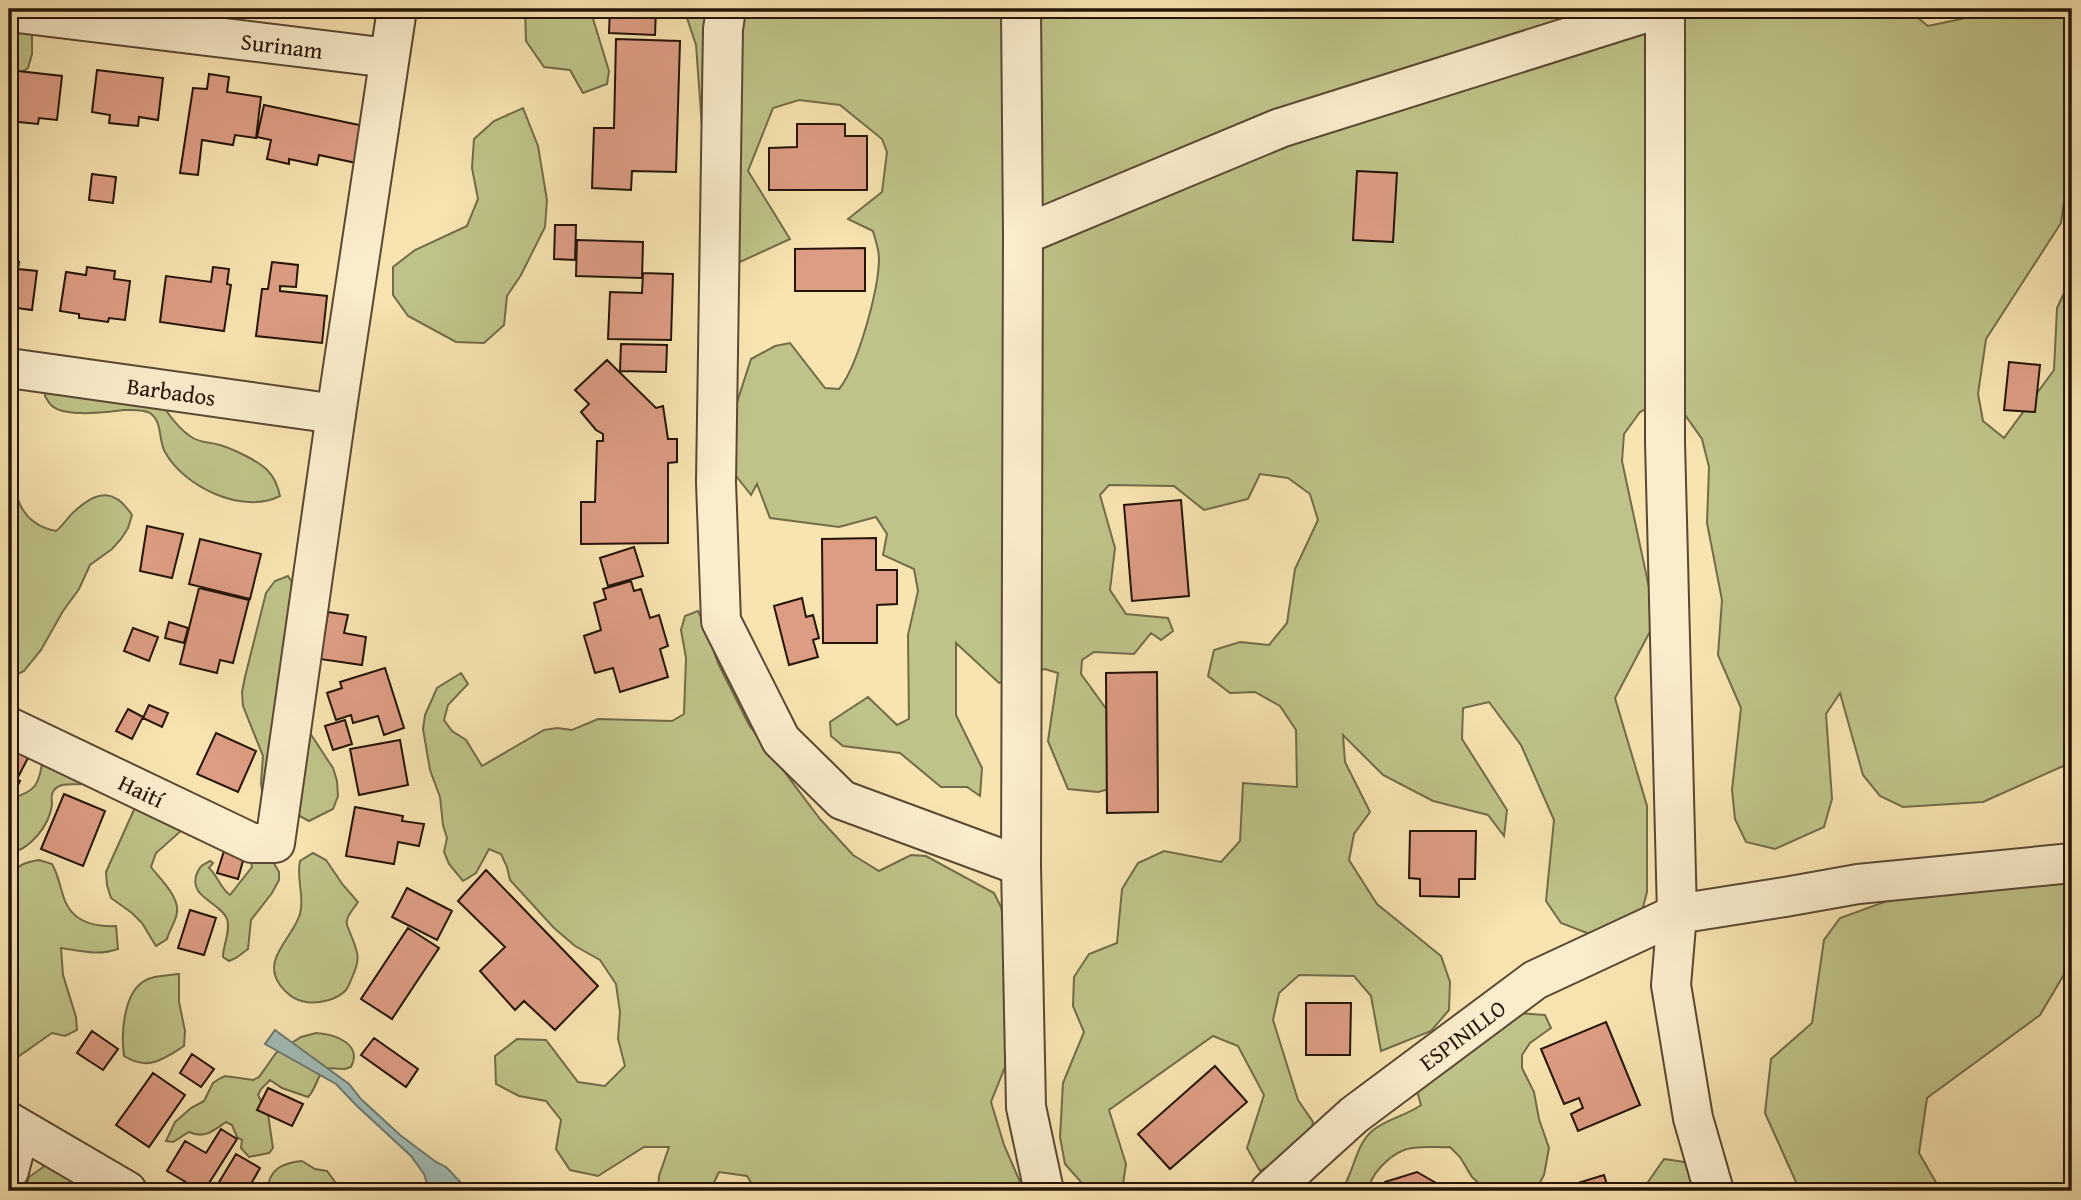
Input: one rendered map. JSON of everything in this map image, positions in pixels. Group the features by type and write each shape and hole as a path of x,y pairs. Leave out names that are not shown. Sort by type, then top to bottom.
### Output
{"street":[{"path":"336,414 397,9"},
{"path":"726,9 723,29 716,482 721,621 781,740 842,800 1021,866"},
{"path":"1021,9 1021,866 1026,1107 1044,1191"},
{"path":"1023,235 1280,128 1658,9"},
{"path":"1665,9 1665,442 1677,914 1671,985 1693,1118 1714,1191"},
{"name":"Surinam","path":"9,12 389,58"},
{"name":"Barbados","path":"9,368 336,414"},
{"name":"Haití","path":"9,727 252,843 275,843 336,414"},
{"name":"ESPINILLO","path":"1270,1191 1354,1115 1535,980 1677,914 1858,884 2072,863"},
{"path":"9,1171 14,1125 127,1191"}],"green space":[{"path":"525,9 590,9 609,71 607,84 583,93 570,70 544,67 526,41"},
{"path":"684,9 1907,9 1928,26 2009,9 2062,9 2072,16 2072,159 2061,223 1986,339 1978,394 1983,421 2004,438 2054,370 2057,308 2072,276 2072,762 1983,802 1903,807 1880,796 1863,775 1840,693 1826,714 1832,799 1824,827 1775,849 1746,842 1735,819 1732,790 1741,708 1718,655 1722,600 1707,523 1709,467 1702,439 1685,415 1662,400 1640,412 1624,434 1622,461 1656,620 1615,698 1647,806 1647,892 1639,922 1615,934 1587,933 1561,923 1546,901 1554,820 1521,745 1489,702 1463,708 1462,739 1507,810 1504,836 1488,815 1433,801 1383,775 1343,735 1345,762 1370,812 1354,834 1349,860 1377,904 1441,956 1450,982 1449,1010 1431,1031 1381,1051 1371,996 1354,976 1299,975 1279,993 1273,1020 1298,1100 1313,1122 1307,1149 1260,1171 1247,1148 1264,1095 1238,1046 1213,1036 1109,1110 1126,1164 1122,1191 1089,1191 1065,1164 1060,1137 1063,1083 1084,1032 1073,1006 1074,977 1089,954 1117,943 1122,889 1138,863 1164,851 1221,862 1240,841 1243,783 1297,787 1296,730 1280,706 1255,692 1230,693 1208,676 1214,650 1240,642 1269,645 1287,623 1295,569 1318,520 1310,494 1288,478 1260,474 1248,499 1204,510 1174,486 1109,485 1100,495 1115,548 1110,590 1126,614 1168,618 1173,631 1161,640 1151,633 1134,654 1094,652 1082,660 1081,674 1139,754 1139,781 1098,792 1068,789 1048,741 1058,673 1045,669 999,683 956,643 956,715 982,768 980,796 967,787 941,787 900,753 843,746 831,736 830,722 868,697 897,725 909,719 908,635 918,591 914,569 883,555 887,534 876,517 839,527 770,518 757,484 751,495 733,472 732,418 751,359 775,346 790,343 825,388 839,389 846,378 866,326 879,258 873,231 848,219 882,192 887,152 882,139 840,105 799,100 773,108 748,171 790,239 740,262 729,257 709,222 696,45"},
{"path":"9,20 32,21 32,54 28,68 9,80"},
{"path":"523,108 538,146 547,200 545,227 521,275 507,296 504,325 484,343 456,342 408,316 393,295 393,267 415,250 467,226 478,199 472,168 474,139 494,121"},
{"path":"47,382 163,406 176,424 193,438 232,449 264,467 274,480 280,496 249,502 216,494 200,486 174,465 163,447 157,421 150,413 134,410 65,412 48,402 45,396"},
{"path":"9,445 17,456 15,481 20,504 33,521 43,527 56,531 84,503 106,495 119,500 132,515 121,539 90,565 79,589 41,650 24,671 12,677 9,677"},
{"path":"288,576 296,588 302,721 333,768 337,781 338,796 333,809 309,821 272,808 263,798 263,756 243,706 245,677 266,593 275,581"},
{"path":"698,611 718,663 749,725 820,819 853,855 879,871 911,855 926,856 994,893 1004,922 1011,1021 1005,1067 991,1102 1004,1145 1024,1191 756,1191 747,1176 719,1172 710,1191 658,1191 659,1176 669,1147 644,1147 598,1176 570,1170 556,1149 561,1120 546,1101 519,1096 496,1084 495,1056 517,1039 546,1040 578,1082 605,1086 625,1066 618,1039 620,1012 616,984 600,960 575,946 554,928 510,880 501,854 489,849 476,873 463,881 449,864 444,852 447,838 440,797 430,770 423,729 425,715 437,688 461,673 468,684 448,705 444,720 452,731 466,740 482,766 544,730 572,730 598,719 672,721 684,714 686,658 681,630 685,616"},
{"path":"43,757 83,776 82,784 64,785 55,789 50,813 43,829 24,847 9,853 9,799 26,793 35,786"},
{"path":"137,803 191,822 156,853 151,867 168,888 177,906 176,918 167,939 156,946 142,923 111,898 107,885 106,872"},
{"path":"249,853 268,853 279,872 279,880 251,920 248,949 229,961 223,957 227,919 200,893 195,880 200,867 210,861 213,863 209,868 230,895 252,867"},
{"path":"313,853 326,860 358,902 347,921 358,957 356,968 346,990 333,999 322,1002 298,1000 291,996 280,985 274,966 280,949 300,914 300,861"},
{"path":"39,860 52,864 65,901 74,914 93,924 116,926 118,949 96,953 61,948 63,975 76,1017 77,1030 65,1036 52,1033 9,1063 9,877 22,865"},
{"path":"2072,870 2072,961 2040,1015 1927,1098 1919,1153 1941,1191 1800,1191 1765,1113 1771,1059 1812,1023 1824,940 1840,918 1948,879"},
{"path":"179,974 184,1046 155,1062 140,1063 124,1056 126,1011 135,990 151,978"},
{"path":"1503,1012 1545,1015 1551,1028 1530,1043 1522,1055 1522,1068 1534,1092 1539,1119 1549,1148 1544,1175 1538,1186 1527,1191 1483,1187 1472,1177 1460,1157 1450,1147 1421,1147 1404,1150 1386,1161 1372,1179 1369,1191 1341,1191 1366,1137 1390,1120 1421,1105 1417,1091"},
{"path":"316,1033 339,1038 350,1046 354,1059 351,1067 325,1068 308,1097 282,1088 270,1080 261,1089 258,1095 268,1114 273,1148 269,1153 249,1157 241,1148 242,1140 237,1137 232,1125 226,1122 209,1133 200,1135 189,1132 173,1142 166,1141 175,1122 204,1101 213,1083 225,1076 253,1080 259,1077 276,1053 301,1037"},
{"path":"1664,1159 1691,1163 1710,1191 1648,1191 1648,1182"},
{"path":"302,1161 315,1169 327,1171 338,1191 267,1191 270,1177 278,1168"},
{"path":"46,1165 83,1173 81,1191 25,1191 29,1177"}],"water":[{"path":"275,1030 349,1084 361,1099 400,1135 446,1167 467,1189 473,1191 429,1189 424,1174 411,1156 336,1084 265,1044"}],"building":[{"path":"610,9 656,9 655,35 609,33"},
{"path":"616,39 680,41 676,172 632,171 631,190 592,188 594,128 614,128"},
{"path":"9,70 62,76 57,120 39,118 38,124 9,121"},
{"path":"97,70 163,78 158,120 139,117 138,126 109,123 110,115 92,112"},
{"path":"209,74 229,77 227,92 261,97 256,138 235,135 233,145 202,140 198,175 180,173 193,88 207,89"},
{"path":"264,105 364,126 356,163 319,155 317,165 289,159 289,164 267,159 271,140 257,137"},
{"path":"797,124 845,124 845,136 867,136 867,190 769,190 769,148 797,147"},
{"path":"1357,171 1397,173 1393,242 1353,240"},
{"path":"92,174 116,177 113,203 89,200"},
{"path":"555,225 576,225 575,260 554,259"},
{"path":"577,240 643,242 642,278 576,276"},
{"path":"865,248 865,291 795,291 795,249"},
{"path":"9,261 19,262 18,269 37,271 32,310 10,307 9,312"},
{"path":"272,262 298,265 296,287 280,286 280,291 327,296 322,343 256,336 262,289 268,289"},
{"path":"87,267 115,271 114,279 130,281 125,320 109,318 108,322 79,318 79,314 60,311 66,272 86,275"},
{"path":"213,267 229,269 227,284 231,285 224,331 160,322 166,276 211,282"},
{"path":"643,273 673,274 671,340 608,339 610,292 642,293"},
{"path":"621,344 667,345 666,372 620,371"},
{"path":"607,360 656,408 663,406 668,439 677,439 677,462 668,463 668,543 581,544 581,502 595,502 597,441 603,441 603,434 596,430 581,412 589,404 575,390"},
{"path":"2009,362 2040,365 2035,412 2004,410"},
{"path":"1181,500 1189,596 1132,601 1124,505"},
{"path":"147,526 183,534 172,578 140,571"},
{"path":"876,538 876,570 897,570 897,604 877,605 877,643 823,643 822,539"},
{"path":"200,539 261,554 250,599 189,584"},
{"path":"634,547 643,576 608,586 600,558"},
{"path":"631,581 634,591 641,589 650,618 659,615 668,646 660,649 668,677 620,692 613,668 595,673 584,636 601,630 594,603 606,599 603,589"},
{"path":"199,588 249,600 233,663 220,660 217,673 180,664"},
{"path":"802,598 806,617 813,615 819,638 813,640 818,657 789,665 774,606"},
{"path":"328,612 348,615 344,633 366,637 362,665 320,659"},
{"path":"169,622 188,628 184,643 165,638"},
{"path":"133,628 158,637 149,661 124,651"},
{"path":"385,668 404,728 384,735 378,716 353,723 351,715 336,720 327,693 342,688 340,682"},
{"path":"1157,672 1158,812 1107,813 1106,673"},
{"path":"149,705 168,713 162,727 143,718"},
{"path":"128,709 143,717 132,739 116,731"},
{"path":"345,720 352,744 333,750 325,726"},
{"path":"216,733 256,751 238,792 197,774"},
{"path":"400,740 408,785 359,795 350,749"},
{"path":"9,745 29,756 17,779 9,774"},
{"path":"9,775 20,781 13,795 9,793"},
{"path":"64,794 105,811 83,866 41,849"},
{"path":"355,807 403,816 402,821 424,824 419,846 398,842 394,864 346,856"},
{"path":"1410,831 1476,831 1475,879 1459,879 1459,897 1420,896 1420,879 1409,878"},
{"path":"224,851 244,857 238,879 217,873"},
{"path":"486,870 598,986 555,1030 524,1001 515,1010 480,971 505,947 458,901"},
{"path":"407,888 452,911 437,940 392,917"},
{"path":"190,910 216,918 204,955 178,948"},
{"path":"408,928 439,948 392,1019 361,999"},
{"path":"1306,1003 1351,1003 1350,1055 1306,1055"},
{"path":"1606,1022 1640,1105 1578,1131 1571,1114 1583,1108 1579,1098 1564,1104 1541,1049"},
{"path":"92,1031 118,1049 103,1070 77,1053"},
{"path":"374,1038 418,1069 406,1087 361,1055"},
{"path":"192,1054 214,1069 201,1087 180,1073"},
{"path":"1215,1066 1247,1102 1170,1169 1138,1134"},
{"path":"153,1073 185,1095 149,1147 116,1125"},
{"path":"268,1088 303,1104 292,1126 257,1110"},
{"path":"221,1129 237,1139 204,1191 167,1171 185,1141 206,1153"},
{"path":"236,1154 260,1168 247,1191 230,1191 218,1184"},
{"path":"1417,1172 1450,1191 1387,1191 1385,1182"},
{"path":"1604,1175 1609,1191 1558,1189"}]}
